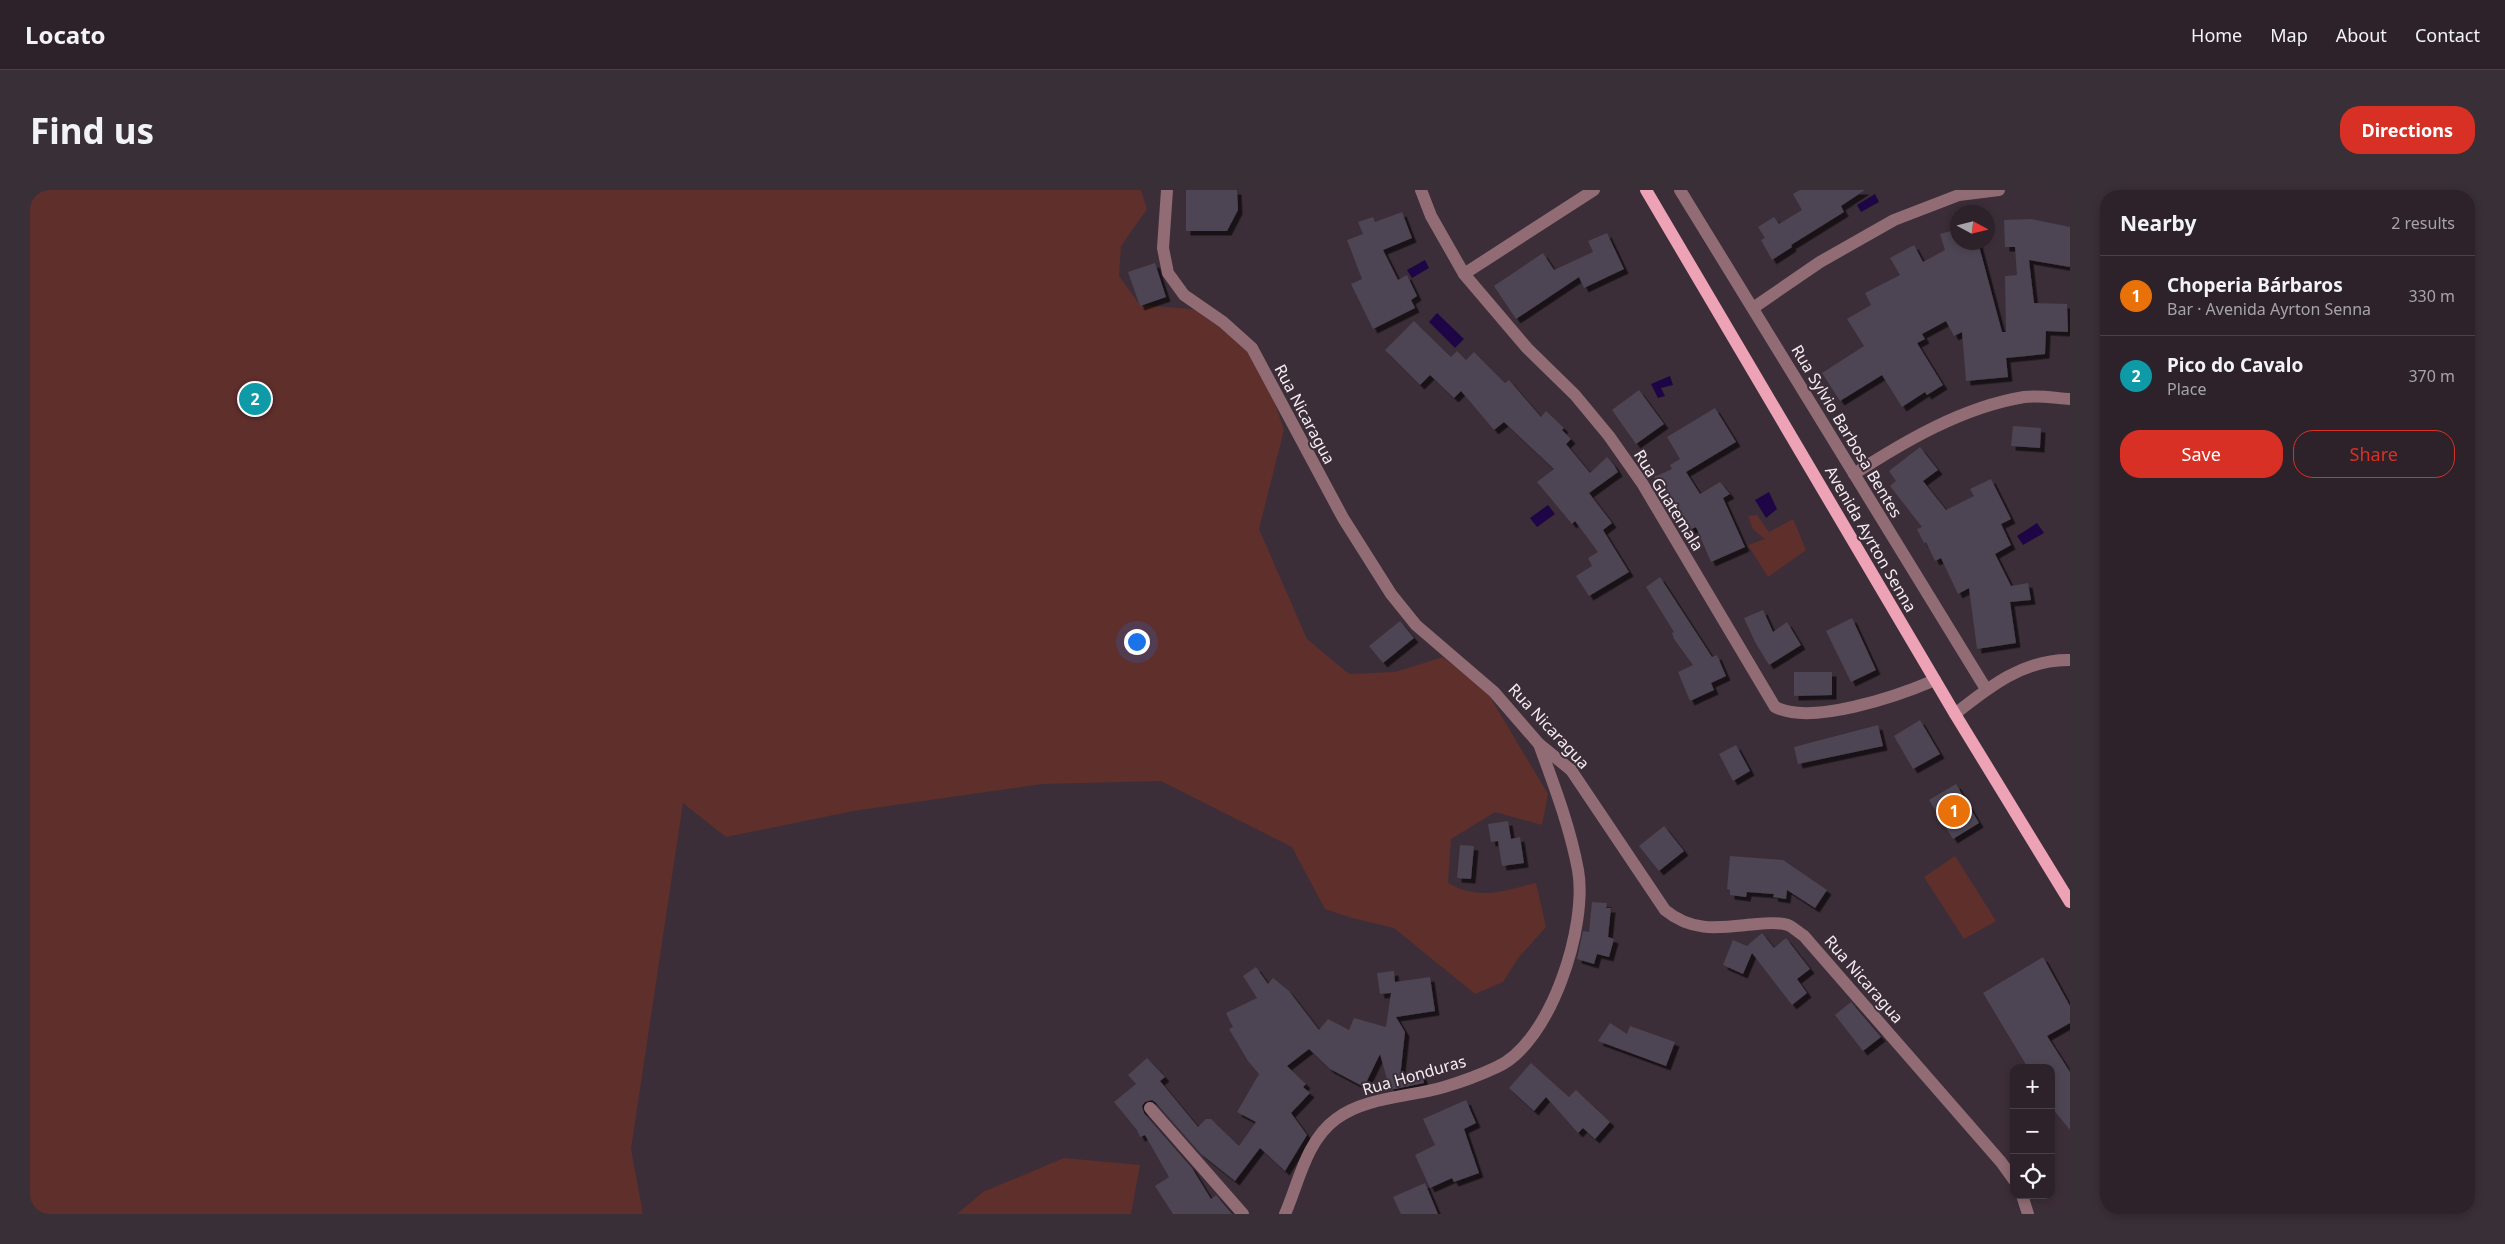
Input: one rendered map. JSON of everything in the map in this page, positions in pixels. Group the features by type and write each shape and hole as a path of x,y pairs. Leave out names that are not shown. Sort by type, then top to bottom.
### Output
{"main road":[{"name":"Avenida Ayrton Senna","path":"1646,190 1955,714 2070,902"}],"street":[{"name":"Rua Nicaragua","path":"1167,190 1163,248 1168,272 1184,295 1223,322 1252,348 1343,518 1391,594 1416,625 1494,692 1539,744 1570,770 1665,910 1677,920 1691,926 1720,928 1778,924 1788,926 1804,936 2010,1174"},
{"name":"Rua Guatemala","path":"1420,190 1431,216 1464,274 1527,348 1575,395 1642,483 1775,707 1786,713 1830,712 1917,688 1935,680"},
{"path":"1464,274 1594,190"},
{"name":"Rua Sylvio Barbosa Bentes","path":"1680,190 1986,689"},
{"path":"1753,308 1820,262 1894,220 1959,195 1998,190"},
{"path":"1854,474 1903,442 1966,413 2025,397 2070,399"},
{"path":"1955,714 1986,689 2014,672 2037,664 2070,660"},
{"name":"Rua Honduras","path":"1285,1214 1308,1155 1321,1132 1337,1118 1365,1105 1444,1087 1499,1066 1523,1047 1542,1022 1562,982 1580,898 1578,872 1568,833 1539,744"},
{"path":"1150,1108 1242,1214"},
{"path":"2023,1199 2028,1214"}],"shaded area":[{"path":"30,190 1141,190 1147,209 1121,246 1119,276 1140,305 1203,310 1260,360 1284,430 1259,529 1307,639 1349,674 1395,672 1443,657 1487,692 1548,794 1542,825 1495,812 1451,839 1448,883 1471,892 1492,893 1536,883 1546,927 1519,957 1503,982 1475,994 1394,928 1352,918 1325,909 1292,847 1161,781 1042,784 853,811 726,837 683,803 631,1149 643,1214 30,1214"},
{"path":"1875,194 1879,202 1861,212 1857,205"},
{"path":"1425,260 1429,268 1412,278 1407,270"},
{"path":"1437,313 1464,339 1455,348 1429,322"},
{"path":"1670,376 1673,385 1661,388 1665,396 1658,398 1651,384"},
{"path":"1769,492 1777,509 1766,518 1755,500"},
{"path":"1548,505 1555,514 1537,527 1530,518"},
{"path":"1757,515 1769,532 1793,519 1806,550 1768,577 1748,545 1765,539 1753,529 1748,516"},
{"path":"2037,523 2044,533 2023,545 2017,536"},
{"path":"1955,856 1996,921 1964,939 1924,877"},
{"path":"1064,1158 1140,1165 1131,1214 957,1214 983,1192"}],"building":[{"path":"1186,190 1237,190 1238,210 1227,231 1186,231"},
{"path":"1800,190 1865,190 1841,206 1844,212 1791,245 1792,247 1772,260 1761,240 1765,238 1758,227 1774,217 1779,224 1802,210 1793,194"},
{"path":"1402,212 1412,238 1383,250 1398,280 1407,275 1417,296 1411,300 1415,308 1373,329 1351,284 1362,279 1347,240 1363,234 1358,222 1373,217 1375,222"},
{"path":"2031,219 2070,227 2070,267 2029,260 2034,303 2067,304 2068,332 2046,331 2045,354 2006,358 2008,377 1966,381 1962,332 1954,336 1946,321 1922,334 1925,339 1917,343 1943,385 1927,395 1925,392 1902,407 1882,375 1840,401 1822,373 1864,346 1847,319 1871,305 1865,293 1900,275 1890,258 1914,245 1923,262 1945,250 1940,234 1950,231 1950,250 1980,250 2002,332 2006,332 2005,276 2017,275 2015,247 2005,247 2004,220"},
{"path":"1607,233 1624,269 1584,288 1579,277 1516,319 1494,286 1543,253 1554,270 1593,252 1588,241"},
{"path":"1155,263 1166,297 1140,306 1128,272"},
{"path":"1414,321 1451,357 1457,351 1466,360 1474,352 1505,383 1509,380 1541,417 1546,411 1564,428 1562,430 1571,439 1566,444 1590,473 1607,457 1614,465 1618,472 1589,493 1612,523 1603,530 1629,572 1589,596 1576,576 1592,566 1588,558 1598,552 1575,521 1572,524 1537,482 1554,469 1504,422 1494,430 1461,391 1454,398 1430,375 1420,385 1385,350"},
{"path":"1639,390 1664,424 1636,444 1612,410"},
{"path":"1715,408 1736,442 1686,472 1700,494 1720,482 1730,494 1723,498 1745,547 1711,562 1696,527 1685,532 1676,516 1678,515 1654,477 1672,469 1670,465 1680,459 1667,437"},
{"path":"2013,426 2041,428 2040,448 2011,446"},
{"path":"1920,447 1938,470 1923,481 1946,510 1974,496 1970,489 1991,479 2011,519 2001,524 2011,545 1995,554 2011,586 2028,583 2031,600 2010,602 2016,643 1977,649 1969,588 1958,594 1941,558 1935,561 1926,542 1924,543 1917,529 1922,527 1890,486 1896,481 1889,471"},
{"path":"1660,577 1712,657 1717,655 1726,676 1711,683 1714,690 1690,701 1678,672 1693,665 1674,639 1672,633 1674,632 1646,587"},
{"path":"1763,610 1773,632 1787,622 1801,645 1769,665 1755,642 1744,618"},
{"path":"1852,618 1876,670 1851,682 1826,631"},
{"path":"1400,621 1414,638 1383,663 1369,646"},
{"path":"1794,672 1832,672 1832,695 1794,696"},
{"path":"1920,720 1940,754 1913,769 1894,736"},
{"path":"1878,725 1883,746 1798,764 1794,747"},
{"path":"1736,745 1750,771 1733,781 1719,754"},
{"path":"1956,784 1979,823 1953,839 1929,800"},
{"path":"1508,821 1511,839 1520,837 1524,863 1502,866 1498,841 1491,842 1488,824"},
{"path":"1664,826 1684,851 1659,871 1639,846"},
{"path":"1460,845 1474,846 1471,879 1457,878"},
{"path":"1730,856 1783,860 1827,890 1815,908 1787,890 1786,899 1773,897 1774,894 1747,892 1746,897 1730,895 1730,890 1727,889"},
{"path":"1592,902 1607,903 1606,908 1611,908 1608,937 1614,939 1609,957 1597,954 1594,964 1577,959 1583,931 1589,932"},
{"path":"1762,933 1774,948 1786,938 1810,969 1797,979 1807,993 1792,1005 1752,953 1743,974 1723,965 1733,940 1747,946"},
{"path":"2043,957 2070,1006 2070,1023 2047,1036 2070,1072 2070,1130 2055,1112 2055,1064 2026,1064 1983,993"},
{"path":"1256,967 1268,984 1273,978 1289,991 1319,1030 1328,1019 1349,1030 1354,1018 1386,1027 1391,993 1380,994 1377,973 1394,971 1395,982 1430,977 1435,1011 1396,1017 1405,1032 1400,1078 1421,1072 1424,1083 1390,1090 1380,1054 1364,1087 1330,1069 1309,1049 1287,1066 1306,1084 1303,1087 1310,1093 1291,1113 1307,1135 1285,1171 1260,1148 1235,1181 1201,1154 1156,1103 1152,1100 1145,1102 1142,1106 1144,1113 1192,1168 1211,1199 1216,1195 1232,1214 1173,1214 1155,1186 1169,1177 1145,1135 1140,1137 1137,1130 1114,1102 1136,1084 1128,1075 1147,1058 1165,1077 1160,1081 1198,1127 1206,1119 1211,1119 1239,1146 1256,1122 1237,1112 1259,1074 1248,1061 1229,1029 1233,1027 1226,1013 1257,998 1243,976"},
{"path":"1851,1002 1881,1037 1863,1051 1835,1015"},
{"path":"1610,1023 1627,1034 1630,1026 1675,1042 1666,1066 1598,1041"},
{"path":"1531,1063 1569,1097 1576,1090 1610,1122 1595,1139 1583,1128 1578,1133 1546,1097 1534,1111 1509,1088"},
{"path":"1466,1100 1476,1123 1464,1129 1479,1173 1454,1182 1452,1178 1430,1188 1415,1155 1435,1145 1423,1119"},
{"path":"1425,1183 1438,1214 1401,1214 1393,1197"}],"place":[{"name":"Pico do Cavalo","path":"255,399"},
{"name":"Choperia Bárbaros","path":"1954,811"}]}
